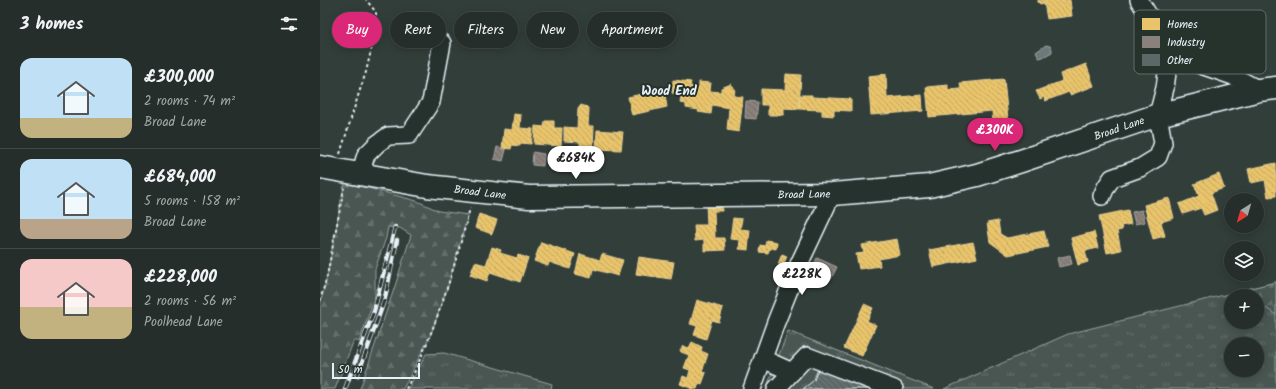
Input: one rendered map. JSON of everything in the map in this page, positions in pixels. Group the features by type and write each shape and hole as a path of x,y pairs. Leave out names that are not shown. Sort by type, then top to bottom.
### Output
{"main road":[{"name":"Broad Lane","path":"340,173 427,186 529,197 832,194 929,186 977,175 1158,115 1267,89"}],"street":[{"path":"1139,0 1145,10"},
{"path":"340,173 388,136 409,135 431,102 441,48"},
{"path":"1102,196 1106,186 1112,178 1140,168 1158,157 1163,143 1158,115 1167,74"},
{"path":"1228,74 1267,89"},
{"path":"752,389 800,262 832,194"},
{"path":"776,389 807,356 894,389"},
{"path":"763,359 792,372"}],"path":[{"path":"320,301 327,276 340,173 358,96 366,72 376,29 376,12 366,0"},
{"path":"406,389 418,366 431,334 449,283 471,206"}],"green space":[{"path":"345,181 347,184 417,201 439,211 468,215 449,283 431,334 403,389 360,389 411,235 400,228 388,227 386,238 375,269 375,296 359,342 354,340 335,389 320,389 320,305"},
{"path":"1276,282 1276,389 944,389 1068,334 1224,295 1224,329 1264,329 1264,289 1248,289"},
{"path":"1276,282 1276,315 1264,307 1264,289 1247,289"},
{"path":"788,331 934,389 766,389"},
{"path":"444,353 552,384 551,389 408,389 426,354"}],"shaded area":[{"path":"1046,45 1050,46 1052,52 1039,58 1036,52"}],"building: Homes":[{"path":"1038,0 1070,0 1072,16 1047,19 1044,3 1040,4"},
{"path":"1086,64 1094,86 1070,95 1069,92 1045,101 1044,97 1040,99 1036,91 1062,81 1060,74"},
{"path":"786,74 801,75 799,109 784,108 784,115 768,115 768,105 761,105 761,89 785,90"},
{"path":"886,74 887,98 922,95 923,111 871,115 868,76"},
{"path":"1004,79 1009,131 994,133 992,111 929,117 926,87 948,85 948,90 961,89 960,83"},
{"path":"673,80 691,82 690,86 699,88 699,82 711,83 710,91 721,92 721,88 731,84 735,89 734,96 743,97 739,132 727,130 729,108 712,105 711,114 686,108 686,104 680,103 681,95 672,93"},
{"path":"664,89 667,107 632,115 628,97"},
{"path":"800,95 851,99 851,111 834,110 834,116 822,115 822,110 799,109"},
{"path":"581,105 587,107 589,110 588,126 594,126 593,151 580,151 580,142 564,141 564,127 577,128 578,109"},
{"path":"514,114 521,115 520,128 533,129 531,144 520,143 520,146 512,145 511,149 502,148 504,129 512,130"},
{"path":"545,121 554,121 554,128 562,128 561,146 534,144 535,126 544,127"},
{"path":"597,130 623,132 621,150 596,149"},
{"path":"1276,163 1276,196 1268,197 1265,180 1251,183 1248,169"},
{"path":"1219,174 1224,188 1211,193 1217,210 1204,215 1201,208 1183,214 1179,204 1199,196 1194,184"},
{"path":"1169,198 1174,218 1161,222 1165,236 1153,239 1144,205"},
{"path":"706,204 722,204 722,211 714,211 715,238 724,238 725,250 704,251 704,240 695,241 694,225 707,225"},
{"path":"1128,210 1131,224 1121,226 1122,230 1117,231 1121,250 1107,253 1099,216"},
{"path":"479,214 497,220 492,234 475,228"},
{"path":"733,218 742,219 740,229 750,230 748,250 739,249 740,240 730,239"},
{"path":"998,221 1000,234 1007,238 1044,231 1048,247 1008,255 990,242 987,223"},
{"path":"1094,232 1098,248 1085,251 1088,262 1078,265 1071,238"},
{"path":"897,239 900,255 879,259 880,266 859,269 856,254 864,253 862,245"},
{"path":"766,240 777,242 776,249 770,248 768,253 759,252 760,245 765,246"},
{"path":"541,242 575,254 570,269 549,262 548,266 534,261"},
{"path":"973,242 977,258 933,267 929,250"},
{"path":"492,247 501,250 500,253 517,258 518,255 528,258 520,282 490,272 487,281 470,275 475,262 486,265"},
{"path":"580,254 600,260 602,254 623,260 618,276 593,269 591,278 575,274"},
{"path":"782,254 787,256 783,266 778,264"},
{"path":"639,257 674,262 671,279 636,274"},
{"path":"697,300 723,308 719,322 712,320 706,339 694,335 697,326 690,324"},
{"path":"864,304 873,308 867,321 876,325 862,356 844,348"},
{"path":"692,342 702,347 701,351 708,354 702,372 706,373 702,384 699,383 697,389 680,384 683,376 688,378 690,370 684,368 689,355 681,352 680,350 683,346 689,348"}],"building: Industry":[{"path":"746,101 758,102 756,119 745,118"},
{"path":"497,147 506,150 503,161 494,159"},
{"path":"533,152 544,154 543,166 532,165"},
{"path":"563,158 574,159 573,171 562,170"},
{"path":"1142,210 1145,222 1135,224 1132,212"},
{"path":"1070,255 1072,264 1059,267 1057,258"},
{"path":"817,258 837,267 831,279 811,270"}],"building: Other":[{"path":"818,369 876,389 803,389 814,380"}],"railway":[{"path":"345,389 374,311 395,227"},
{"path":"357,376 385,298 397,240"}],"district":[{"name":"Wood End","path":"669,90"}]}
